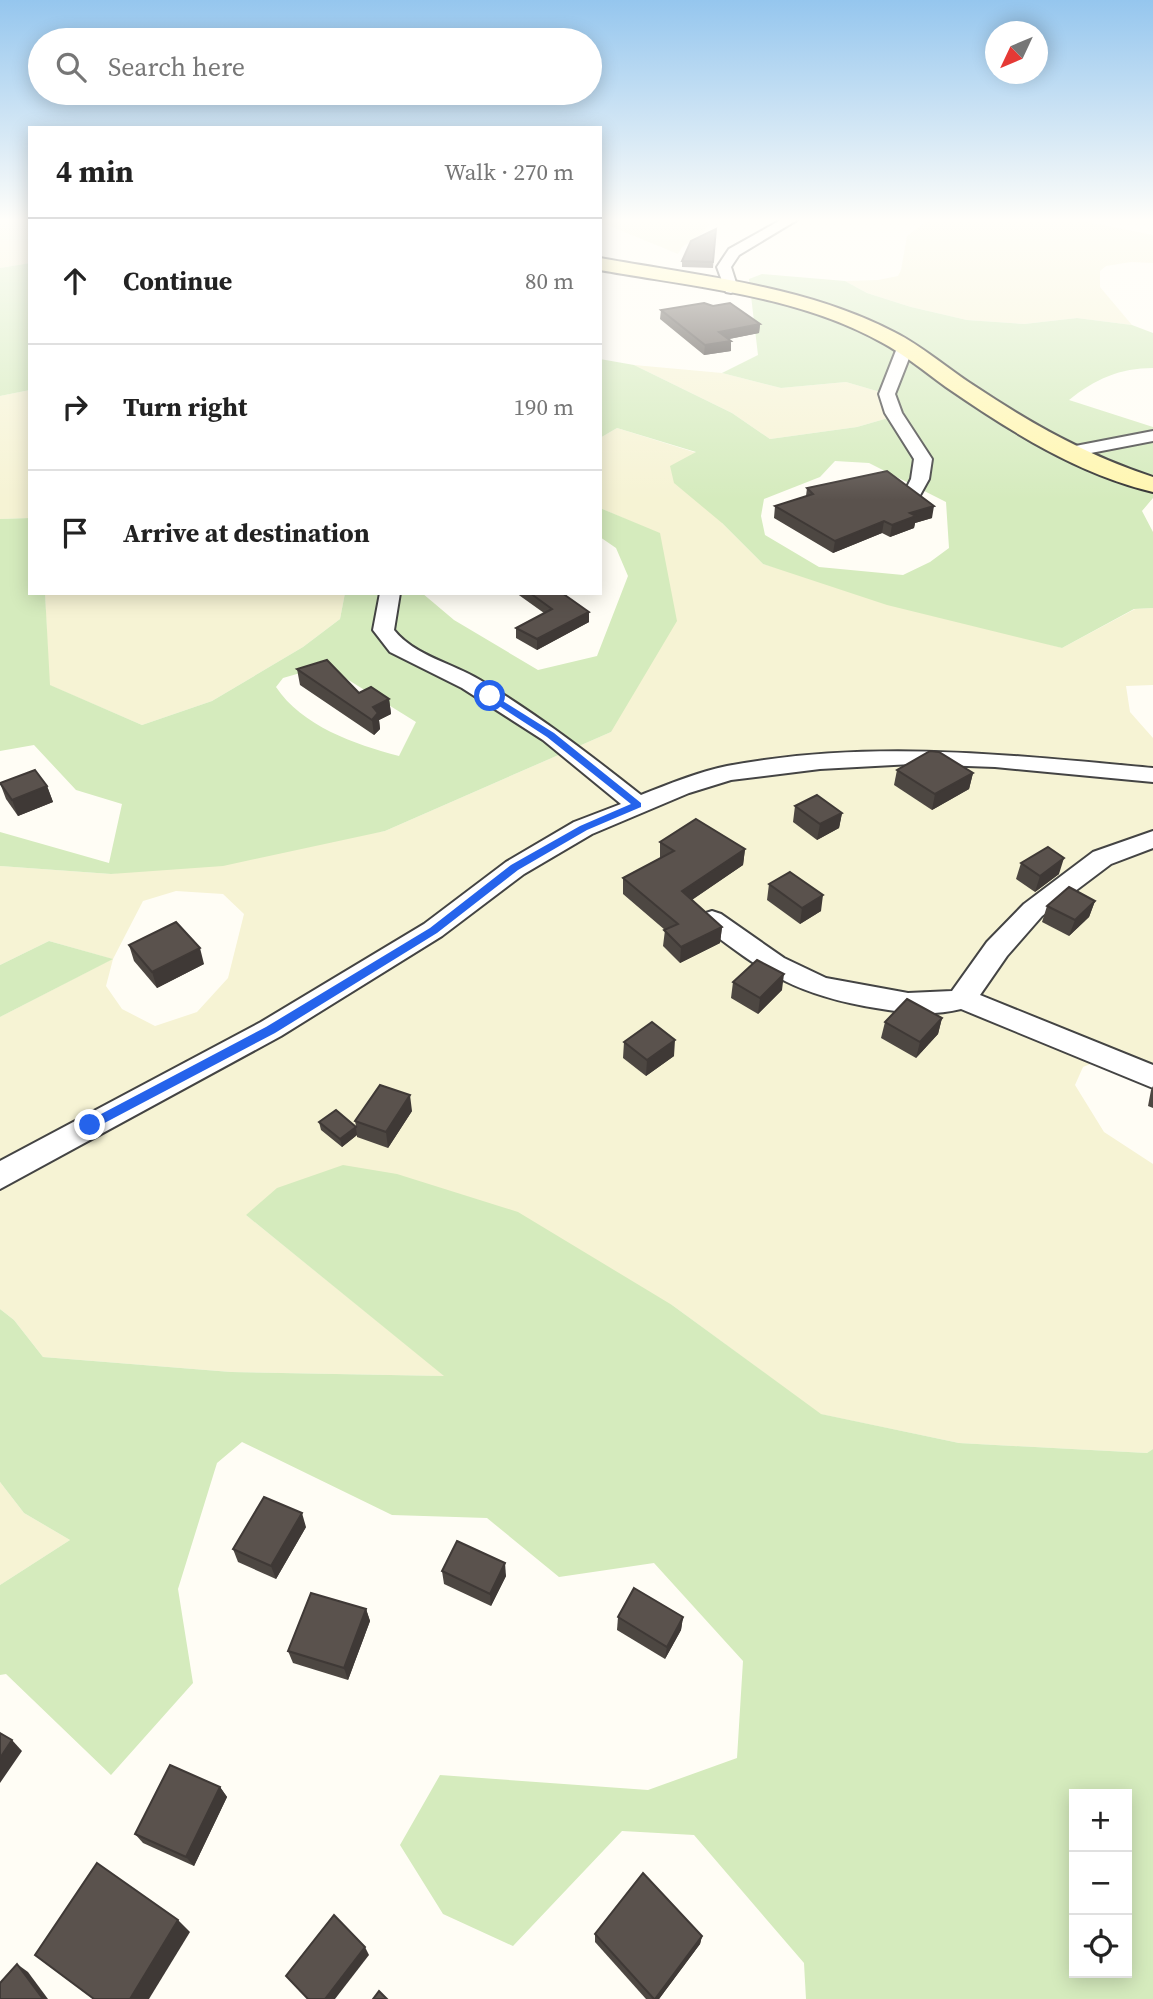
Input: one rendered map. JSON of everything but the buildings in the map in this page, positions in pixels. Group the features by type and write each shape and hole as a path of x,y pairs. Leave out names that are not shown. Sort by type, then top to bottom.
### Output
{"main road":[{"path":"831,313 861,323 905,348 1031,434 1065,453 1096,467 1153,485"}],"street":[{"path":"905,348 887,394 895,416 917,443 925,463 922,479 913,493"},
{"path":"1065,453 1153,436"},
{"path":"390,595 383,630 397,648 470,683 551,735 638,805"},
{"path":"0,1176 271,1030 433,930 514,868 583,828 728,773 820,762 912,757 995,760 1153,775"},
{"path":"963,999 997,949 1033,910 1102,858 1153,839"},
{"path":"712,920 753,951 816,985 910,1004 928,1005 963,999 1153,1077"}],"shaded area":[{"path":"938,313 1122,313 1132,325 1077,318 1024,324 967,320"},
{"path":"634,365 722,373 781,388 846,382 887,394 895,416 857,427 770,439 732,413"},
{"path":"28,390 28,518 0,519 0,396"},
{"path":"617,428 697,453 722,523 763,564 1062,648 1135,609 1153,608 1153,685 1126,686 1130,712 1153,738 1153,1070 1107,1057 1083,1067 1075,1085 1104,1132 1153,1164 1153,1449 1147,1453 959,1443 820,1414 672,1305 246,1215 445,1376 231,1372 43,1357 14,1320 0,1309 0,1017 112,959 49,941 0,965 0,866 111,874 385,831 611,732 660,534 602,509 602,437","holes":["176,891 223,894 244,914 228,978 197,1012 155,1026 122,1009 106,986 113,959 143,901"]},
{"path":"45,595 345,595 340,619 303,647 212,701 142,725 49,685"},
{"path":"0,1482 24,1513 70,1540 0,1585"}],"green space":[{"path":"0,313 28,313 28,390 0,396"},
{"path":"753,313 938,313 967,320 1024,324 1077,318 1132,325 1153,333 1153,368 1108,376 1069,400 1153,427 1153,498 1142,511 1153,532 1153,608 1134,609 1062,648 887,605 763,564 722,523 674,483 670,466 696,452 617,428 602,437 602,359 634,365 732,413 770,439 857,427 895,416 887,394 846,382 781,388 722,373 758,355","holes":["835,461 869,463 946,502 949,548 930,562 903,575 819,567 765,535 761,516 764,499 820,477"]},
{"path":"602,509 660,533 677,621 611,732 385,831 223,866 111,874 0,866 0,832 109,863 122,804 76,790 34,745 0,751 0,519 28,518 28,595 45,595 50,685 142,725 212,701 303,647 340,619 345,595 424,595 454,620 538,670 597,656 628,576 616,548 602,538","holes":["314,669 342,676 416,722 399,756 330,732 300,713 276,687 283,678"]},
{"path":"49,941 113,959 0,1017 0,965"},
{"path":"343,1165 397,1174 518,1212 672,1305 821,1414 959,1443 1147,1453 1153,1449 1153,1999 806,1999 804,1963 694,1835 622,1831 513,1946 443,1914 400,1845 440,1775 648,1790 737,1758 743,1661 654,1563 559,1577 487,1518 392,1515 242,1442 217,1463 178,1589 193,1683 111,1775 6,1674 0,1675 0,1585 70,1540 24,1513 0,1482 0,1309 14,1320 43,1357 231,1372 444,1376 246,1215 277,1188"}],"route":[{"path":"90,1125 271,1030 433,930 514,868 583,828 638,805 551,735 490,696"}]}
